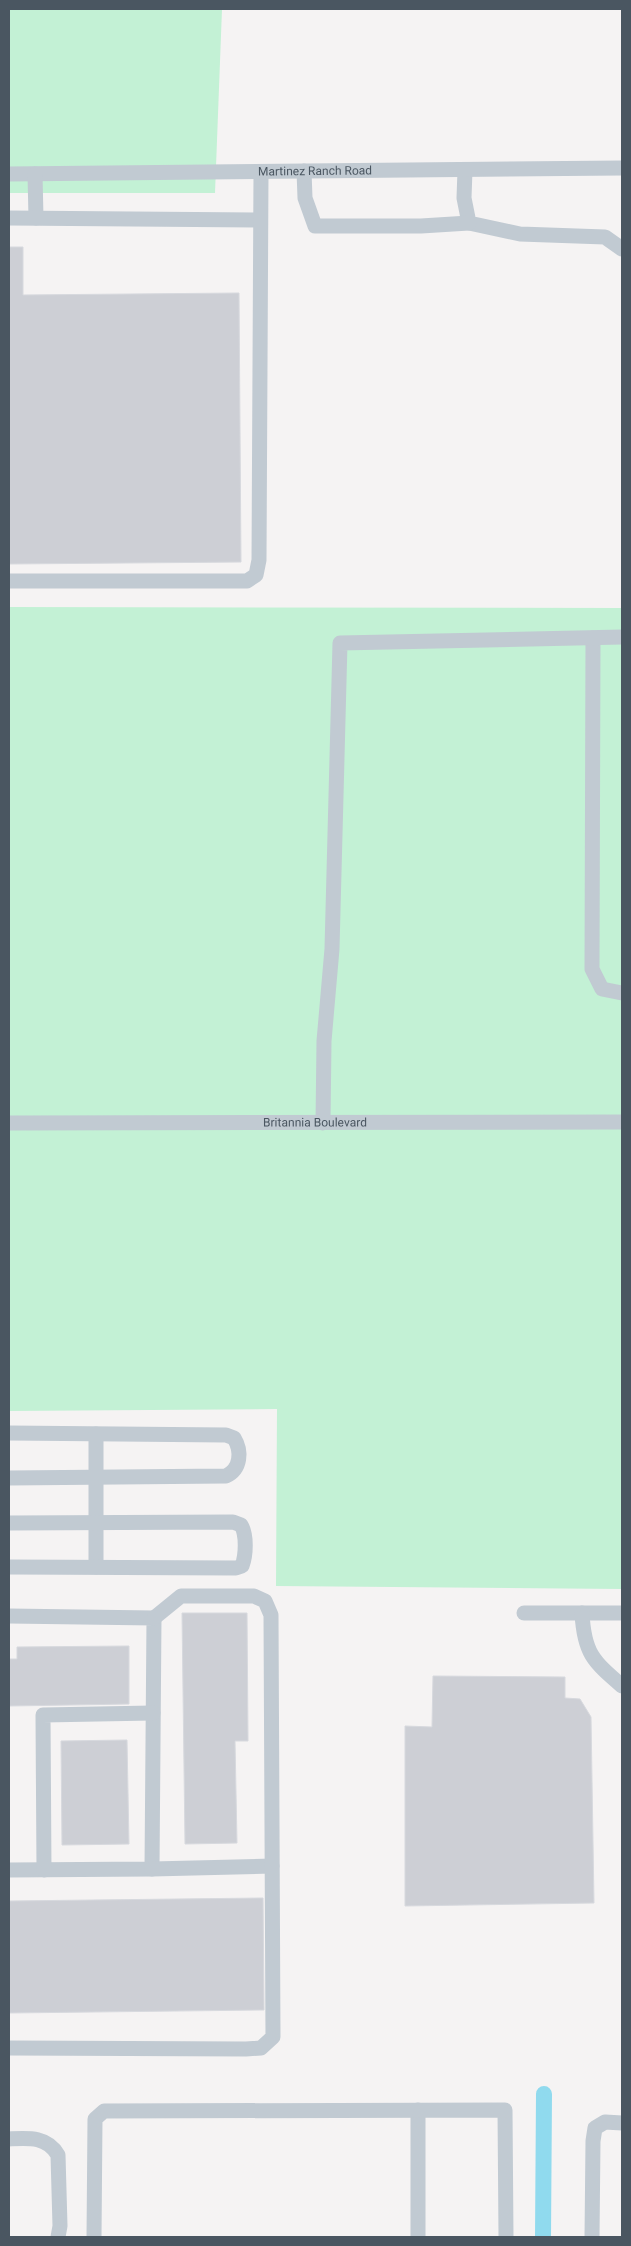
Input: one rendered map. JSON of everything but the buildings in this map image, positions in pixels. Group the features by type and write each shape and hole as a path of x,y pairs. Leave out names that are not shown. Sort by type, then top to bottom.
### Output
{"street":[{"name":"Martinez Ranch Road","path":"9,174 622,168"},
{"path":"465,170 464,198 469,223"},
{"path":"304,171 305,198 315,226 421,226 469,223 520,234 605,237 622,249"},
{"path":"9,581 247,582 256,575 260,560 261,172"},
{"path":"35,174 36,218"},
{"path":"9,218 260,220"},
{"path":"322,1123 324,1041 332,949 340,643 622,637"},
{"path":"593,638 592,969 602,989 622,993"},
{"name":"Britannia Boulevard","path":"9,1123 622,1122"},
{"path":"9,1433 226,1435 234,1438 238,1443 238,1467 235,1472 226,1476 9,1478"},
{"path":"96,1434 96,1568"},
{"path":"9,1523 233,1522 241,1525 244,1530 244,1560 242,1566 236,1568 9,1567"},
{"path":"9,1616 154,1618 181,1596 254,1596 265,1601 271,1615 273,2037 262,2048 9,2048"},
{"path":"524,1612 622,1613"},
{"path":"582,1613 584,1638 596,1663 622,1686"},
{"path":"152,1869 154,1618"},
{"path":"44,1870 43,1715 153,1713"},
{"path":"9,1870 272,1866"},
{"path":"418,2110 418,2237"},
{"path":"94,2237 95,2119 104,2111 418,2110 505,2110 506,2237"},
{"path":"592,2237 593,2142 595,2128 605,2122 622,2123"},
{"path":"9,2139 42,2140 52,2146 58,2154 58,2237"}],"green space":[{"path":"9,9 222,9 215,193 9,193"},
{"path":"9,607 622,608 622,1589 276,1586 277,1409 9,1411"}],"waterway":[{"path":"543,2237 544,2094"}]}
